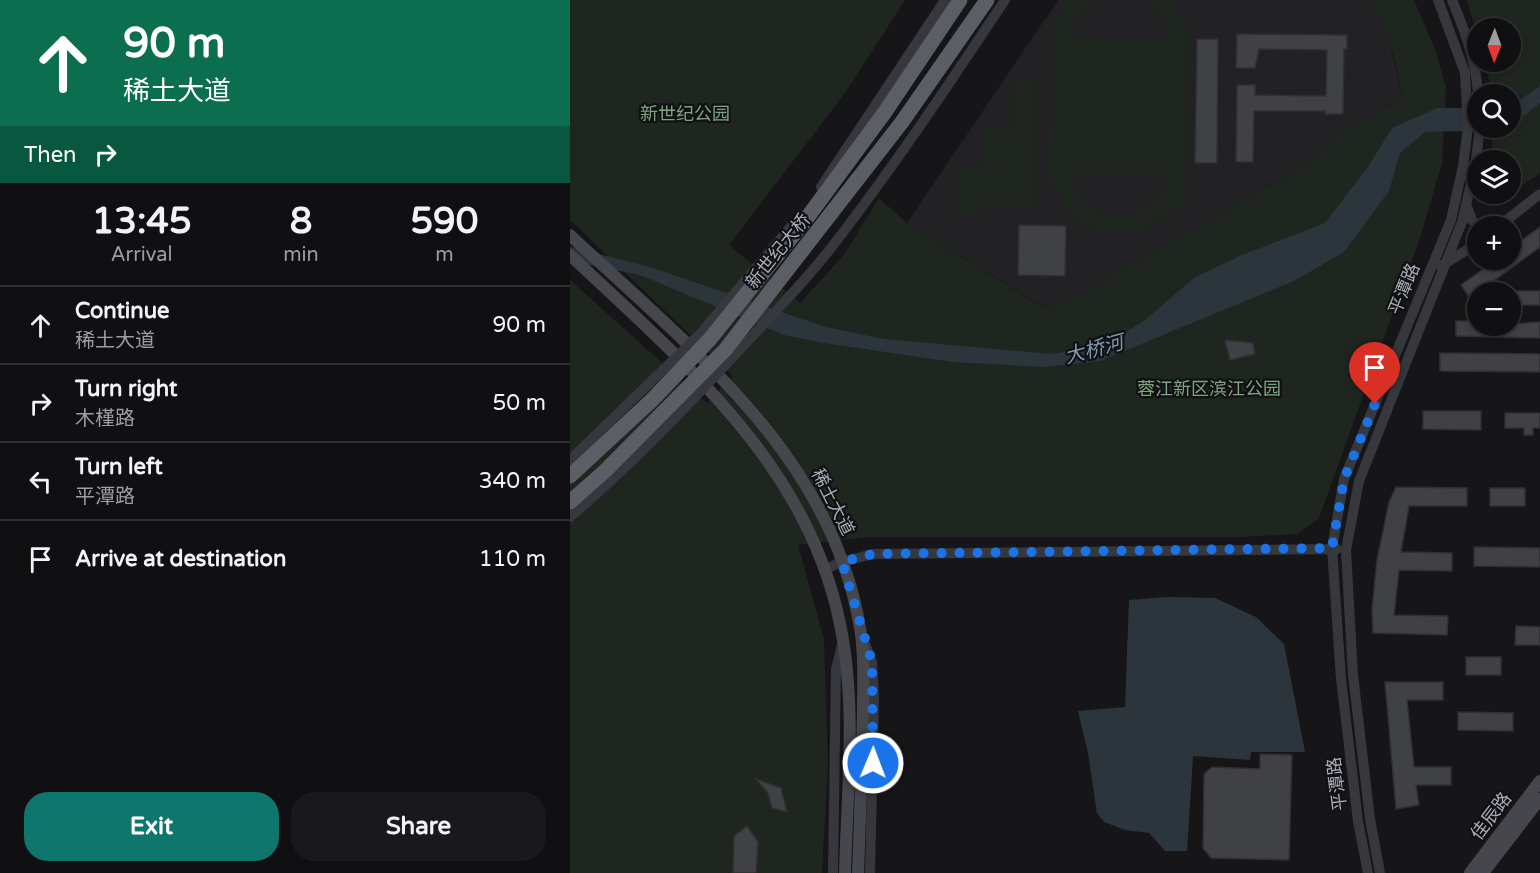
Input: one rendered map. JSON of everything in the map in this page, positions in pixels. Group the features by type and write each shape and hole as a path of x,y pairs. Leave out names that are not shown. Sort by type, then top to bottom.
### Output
{"highway":[{"name":"新世纪大桥","path":"570,476 652,400 710,339 804,222 885,112 960,0"},
{"name":"新世纪大桥","path":"570,502 631,447 725,350 902,122 987,0"}],"main road":[{"name":"稀土大道","path":"570,235 728,384 785,451 826,520 842,562 860,631 863,674 858,873"},
{"name":"稀土大道","path":"570,255 716,395 767,459 802,515 834,597 843,641 847,675 849,740 845,873"},
{"name":"佳辰路","path":"1470,873 1540,781"},
{"name":"佳辰路","path":"1483,873 1540,800"}],"street":[{"path":"570,460 701,333 808,206 945,0"},
{"path":"570,517 612,482 673,423 830,249 917,132 1005,0"},
{"name":"平潭路","path":"1438,0 1467,63"},
{"name":"平潭路","path":"1452,0 1464,27 1467,46"},
{"name":"平潭路","path":"1471,72 1475,84"},
{"name":"平潭路","path":"1468,150 1467,127 1471,72"},
{"name":"平潭路","path":"1380,873 1370,819 1353,675 1346,550 1359,481 1437,266 1467,173"},
{"name":"平潭路","path":"1368,873 1358,821 1341,679 1332,548 1344,479 1437,266 1462,222 1467,192"},
{"path":"1512,216 1540,194"},
{"path":"1466,204 1470,216"},
{"path":"1437,266 1467,249"},
{"path":"824,570 842,562 873,554 1332,548 1346,550"},
{"path":"860,631 872,662 874,697 870,873"},
{"path":"833,873 836,669 843,641"}],"shaded area":[{"path":"1058,0 1366,0 1375,11 1388,36 1403,98 1341,132 1300,168 1054,308 1040,305 907,223"}],"green space":[{"name":"蓉江新区滨江公园","path":"570,0 905,0 845,93 729,245 800,303 843,256 879,198 907,223 1039,305 1054,308 1300,168 1341,132 1403,98 1395,59 1386,34 1366,0 1414,0 1435,49 1446,87 1442,163 1420,238 1319,518 1297,534 1240,537 867,537 798,545 824,639 828,764 822,873 570,873 570,280 707,403 733,376 570,220"},
{"path":"1067,0 1091,0 1076,16 1070,36 1171,38 1162,13 1148,0 1173,0 1184,19 1189,19 1186,209 1172,209 1146,228 1122,235 1093,229 1082,224 1066,210 1050,179 1053,31 1058,13","holes":["1068,173 1169,174 1162,192 1150,205 1135,213 1118,215 1101,212 1086,204 1075,191"]},
{"path":"1467,0 1540,0 1540,173 1521,186 1521,150 1492,150 1492,138 1521,138 1521,84 1490,84 1487,72 1521,72 1521,18 1472,18"},
{"path":"1012,79 1037,80 1036,127 1011,127"},
{"path":"985,129 1037,129 1036,167 984,166"},
{"path":"958,166 983,167 982,214 957,214"},
{"path":"984,167 1036,168 1035,205 984,205"}],"water":[{"path":"1540,86 1540,103 1521,118 1521,99"},
{"name":"大桥河","path":"1437,108 1467,108 1467,131 1425,132 1400,153 1389,191 1344,252 1296,280 1100,361 1043,367 953,362 824,343 784,335 640,275 570,261 570,247 647,266 826,327 884,339 1052,354 1104,345 1144,321 1195,277 1242,255 1325,223 1368,167 1392,128"},
{"path":"1166,597 1215,598 1256,617 1284,644 1305,752 1251,752 1250,760 1193,756 1187,851 1165,851 1149,833 1125,830 1104,822 1097,813 1088,753 1078,711 1125,707 1129,600"}],"building":[{"path":"1237,34 1347,35 1347,49 1344,49 1343,114 1325,114 1325,111 1254,111 1253,162 1236,162 1237,85 1255,85 1255,95 1326,96 1327,50 1259,49 1255,68 1236,68"},
{"path":"1197,39 1218,39 1217,163 1195,163"},
{"path":"1019,225 1066,226 1065,276 1018,275"},
{"path":"1540,227 1540,247 1521,261 1521,241"},
{"path":"1482,270 1508,270 1492,282 1467,282 1467,294 1461,285"},
{"path":"1521,291 1540,291 1540,305 1521,305"},
{"path":"1456,321 1467,321 1467,336 1521,336 1521,323 1540,322 1540,338 1456,336"},
{"path":"1225,340 1253,343 1255,354 1230,360"},
{"path":"1440,353 1540,354 1540,372 1440,371"},
{"path":"1423,411 1481,411 1481,430 1423,429"},
{"path":"1505,413 1540,413 1540,428 1533,428 1533,435 1524,435 1524,428 1505,428"},
{"path":"1396,487 1467,488 1467,506 1409,506 1401,552 1452,553 1452,571 1399,570 1394,615 1448,616 1447,635 1373,633 1372,609 1377,560 1389,502"},
{"path":"1490,488 1525,488 1525,506 1490,506"},
{"path":"1474,547 1540,548 1540,567 1474,566"},
{"path":"1516,626 1540,627 1540,645 1515,645"},
{"path":"1466,657 1501,657 1501,675 1466,675"},
{"path":"1385,682 1443,682 1443,700 1407,700 1414,767 1451,767 1451,785 1416,785 1419,805 1396,809"},
{"path":"1458,712 1513,713 1513,731 1458,730"},
{"path":"1260,754 1292,755 1289,860 1211,858 1203,848 1204,774 1212,767 1260,769"},
{"path":"756,779 781,788 787,812 772,808 768,793"},
{"path":"747,826 758,842 756,873 733,873 734,836"}],"route":[{"path":"873,763 872,662 860,631 842,562 873,554 1332,548 1344,479 1375,404"}],"park label":[{"name":"新世纪公园","path":"685,114"}]}
